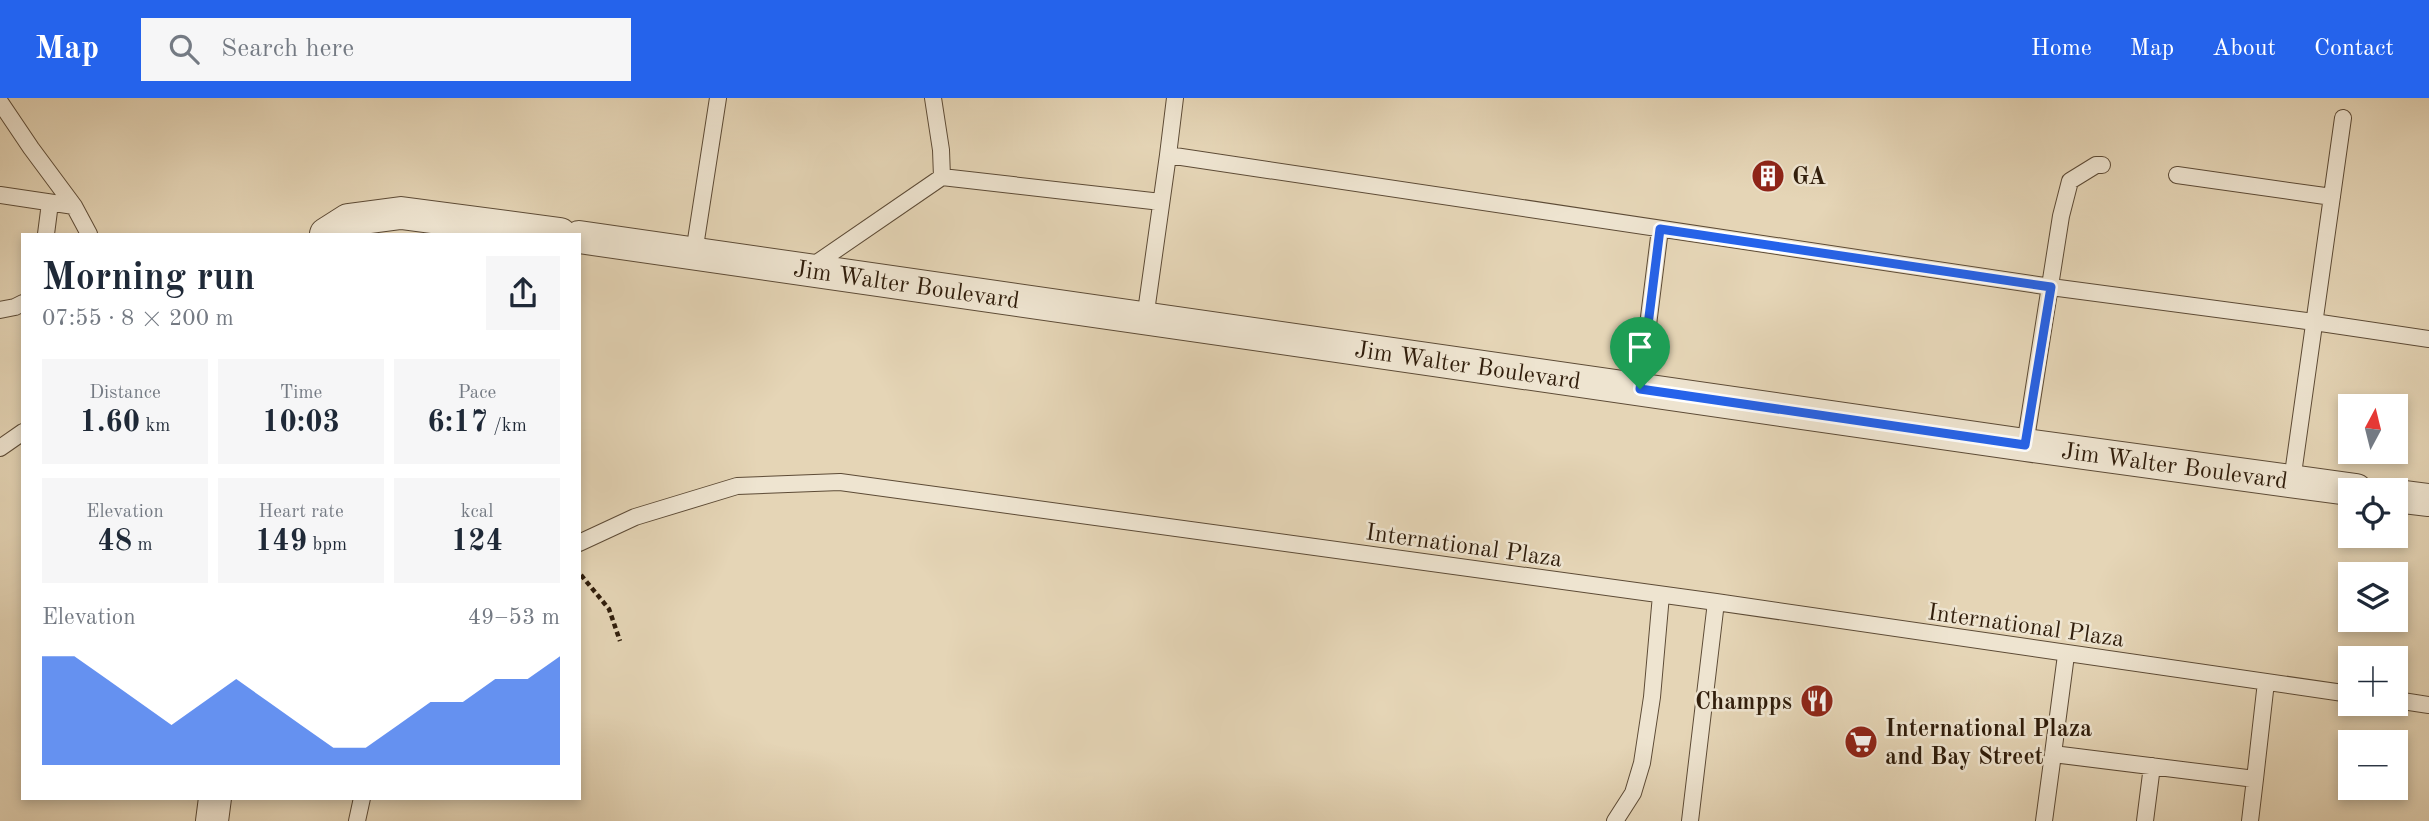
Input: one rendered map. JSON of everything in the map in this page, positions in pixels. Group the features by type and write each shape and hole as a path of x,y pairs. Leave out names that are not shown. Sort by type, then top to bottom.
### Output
{"street":[{"path":"328,233 348,220 401,213 552,233"},
{"name":"Jim Walter Boulevard","path":"581,237 2338,487"},
{"path":"2408,497 2429,500"},
{"path":"212,821 215,800"}],"lane":[{"path":"694,253 718,98"},
{"path":"933,98 942,177"},
{"path":"1144,319 1175,98"},
{"path":"0,102 30,148 74,206 88,233"},
{"path":"2292,481 2343,118"},
{"path":"1168,155 2051,287 2314,321 2429,340"},
{"path":"2025,445 2061,216 2070,181 2096,164 2102,165"},
{"path":"2177,175 2280,192 2332,197"},
{"path":"807,269 942,177 1161,202"},
{"path":"0,195 74,206"},
{"path":"46,233 50,202"},
{"path":"1640,389 1660,229"},
{"path":"0,310 21,304"},
{"path":"0,448 21,433"},
{"name":"International Plaza","path":"581,542 635,517 737,486 840,482 1716,602 2338,692"},
{"path":"1615,821 1633,793 1642,763 1652,696 1661,595"},
{"path":"1689,821 1716,602"},
{"path":"2044,821 2066,654"},
{"path":"2250,821 2266,682"},
{"path":"2408,702 2429,705"},
{"path":"2053,754 2255,779"},
{"path":"2145,821 2152,766"},
{"path":"357,821 362,800"}],"path":[{"path":"581,575 609,609 620,641"}],"place":[{"name":"GA","path":"1768,176"},
{"name":"Champps","path":"1817,701"},
{"name":"International Plaza and Bay Street","path":"1861,742"}],"route":[{"path":"1660,229 2051,287 2025,445 1640,389 1660,229"}]}
